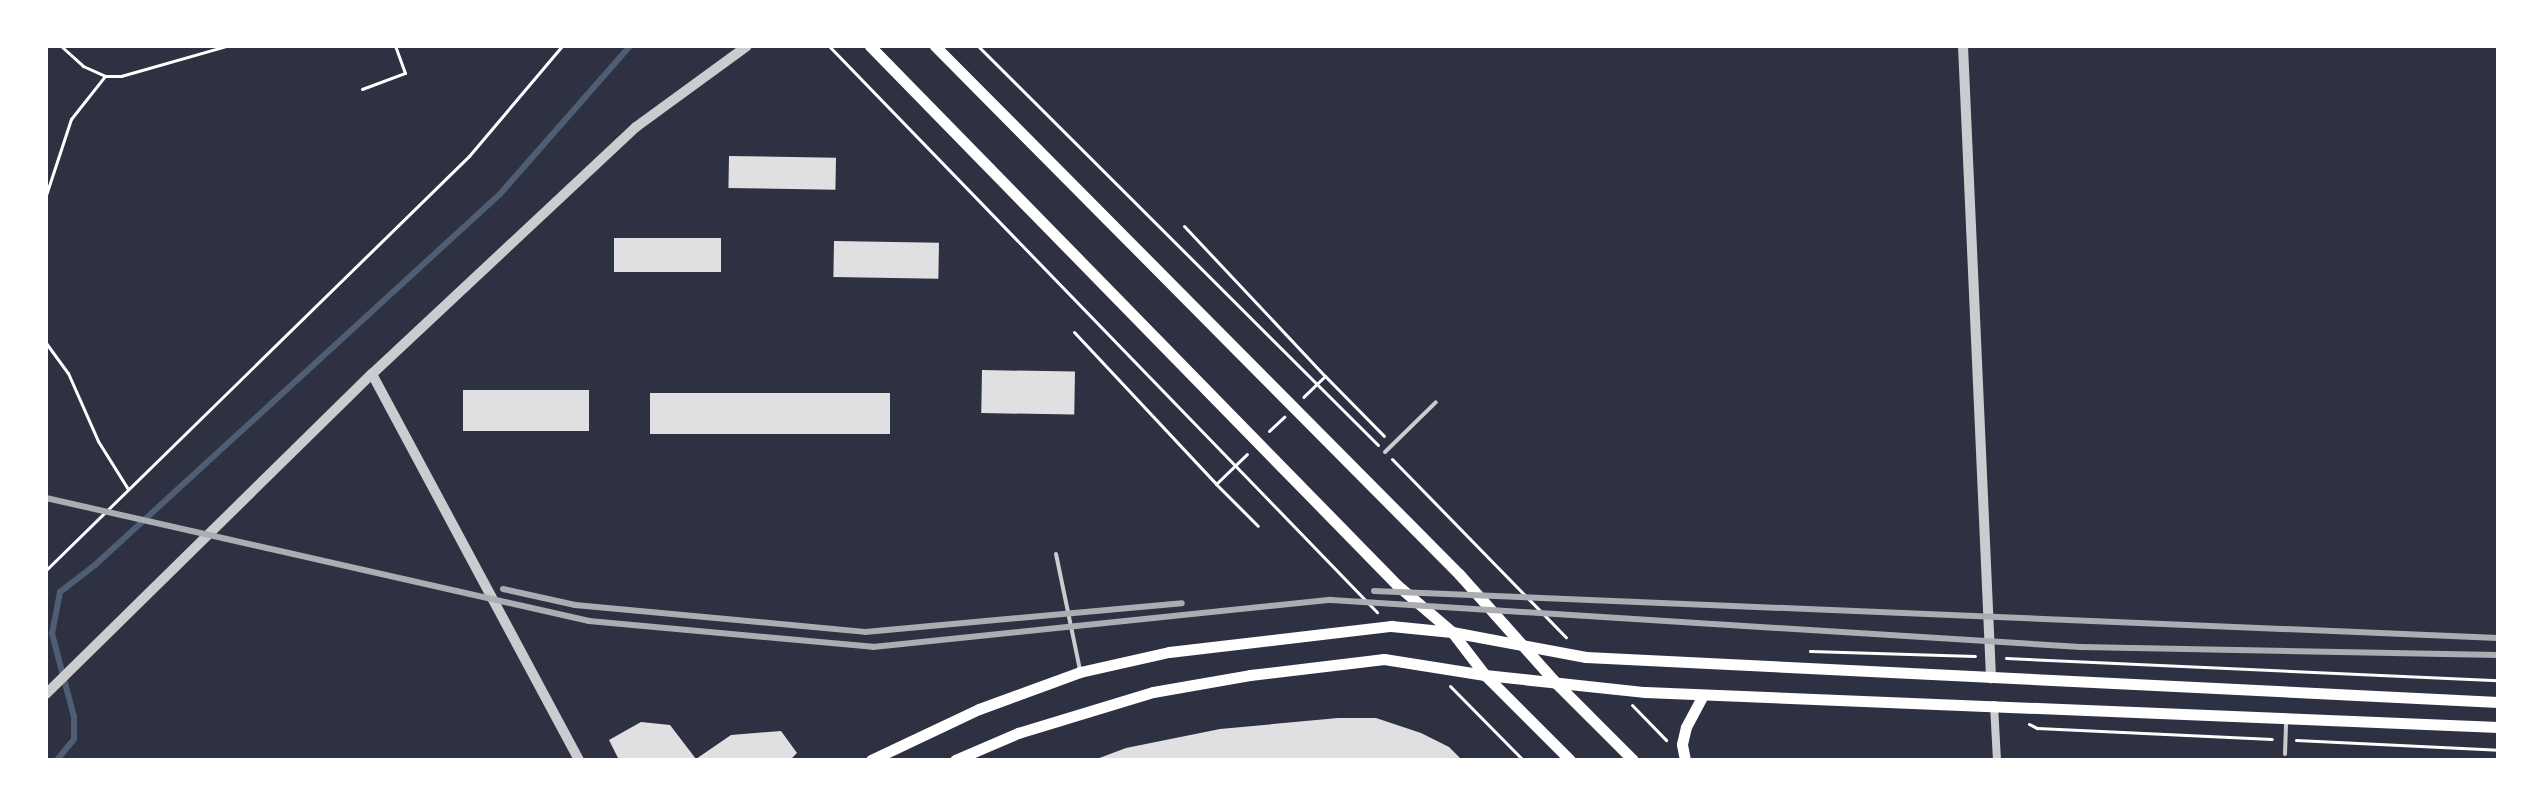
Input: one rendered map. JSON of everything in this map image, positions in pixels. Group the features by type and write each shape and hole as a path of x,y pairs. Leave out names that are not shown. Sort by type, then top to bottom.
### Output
{"main road":[{"path":"870,46 1397,585 1452,632 1485,675 1570,760"},
{"path":"935,46 1424,539 1557,684 1633,760"},
{"path":"871,760 979,709 1080,672 1169,652 1391,626 1452,632 1586,657 2498,702"},
{"path":"955,760 1018,733 1153,692 1250,675 1384,659 1557,684 1703,695 2498,727"},
{"path":"1685,760 1682,744 1686,727 1703,695"}],"street":[{"path":"46,694 372,374 636,127 747,46"},
{"path":"1963,46 1991,678"},
{"path":"372,374 579,760"},
{"path":"1994,705 1997,760"}],"lane":[{"path":"1385,452 1436,402"},
{"path":"1056,554 1080,672"},
{"path":"2285,754 2286,718"}],"path":[{"path":"61,46 83,66 105,76 121,76 226,46"},
{"path":"362,89 405,73 395,46"},
{"path":"46,570 469,156 562,46"},
{"path":"829,46 1391,626"},
{"path":"978,46 1568,639 1554,637"},
{"path":"46,195 71,119 105,76"},
{"path":"1184,226 1369,421"},
{"path":"1074,332 1258,526"},
{"path":"46,343 68,373 98,441 128,489"},
{"path":"1303,397 1325,376"},
{"path":"1260,441 1293,408"},
{"path":"1216,484 1249,452"},
{"path":"1806,651 2498,680"},
{"path":"1449,686 1523,760"},
{"path":"2027,722 2037,728 2498,750"}],"building":[{"path":"729,156 836,158 835,190 728,188"},
{"path":"614,238 721,238 721,272 614,272"},
{"path":"834,241 939,243 938,279 833,277"},
{"path":"982,370 1075,372 1074,415 981,413"},
{"path":"463,390 589,390 589,431 463,431"},
{"path":"650,393 890,393 890,434 650,434"},
{"path":"1338,718 1376,718 1421,733 1449,747 1462,760 1094,760 1126,748 1220,729"},
{"path":"641,722 670,725 696,759 731,735 781,731 797,753 790,760 619,760 609,740"}],"waterway":[{"path":"57,760 74,739 74,717 52,634 60,592 95,565 500,194 630,46"}],"railway":[{"path":"46,498 589,621 873,647 1331,600 2081,647 2498,655"},
{"path":"503,589 575,605 865,632 1182,603"},
{"path":"1374,591 2498,638"}]}
